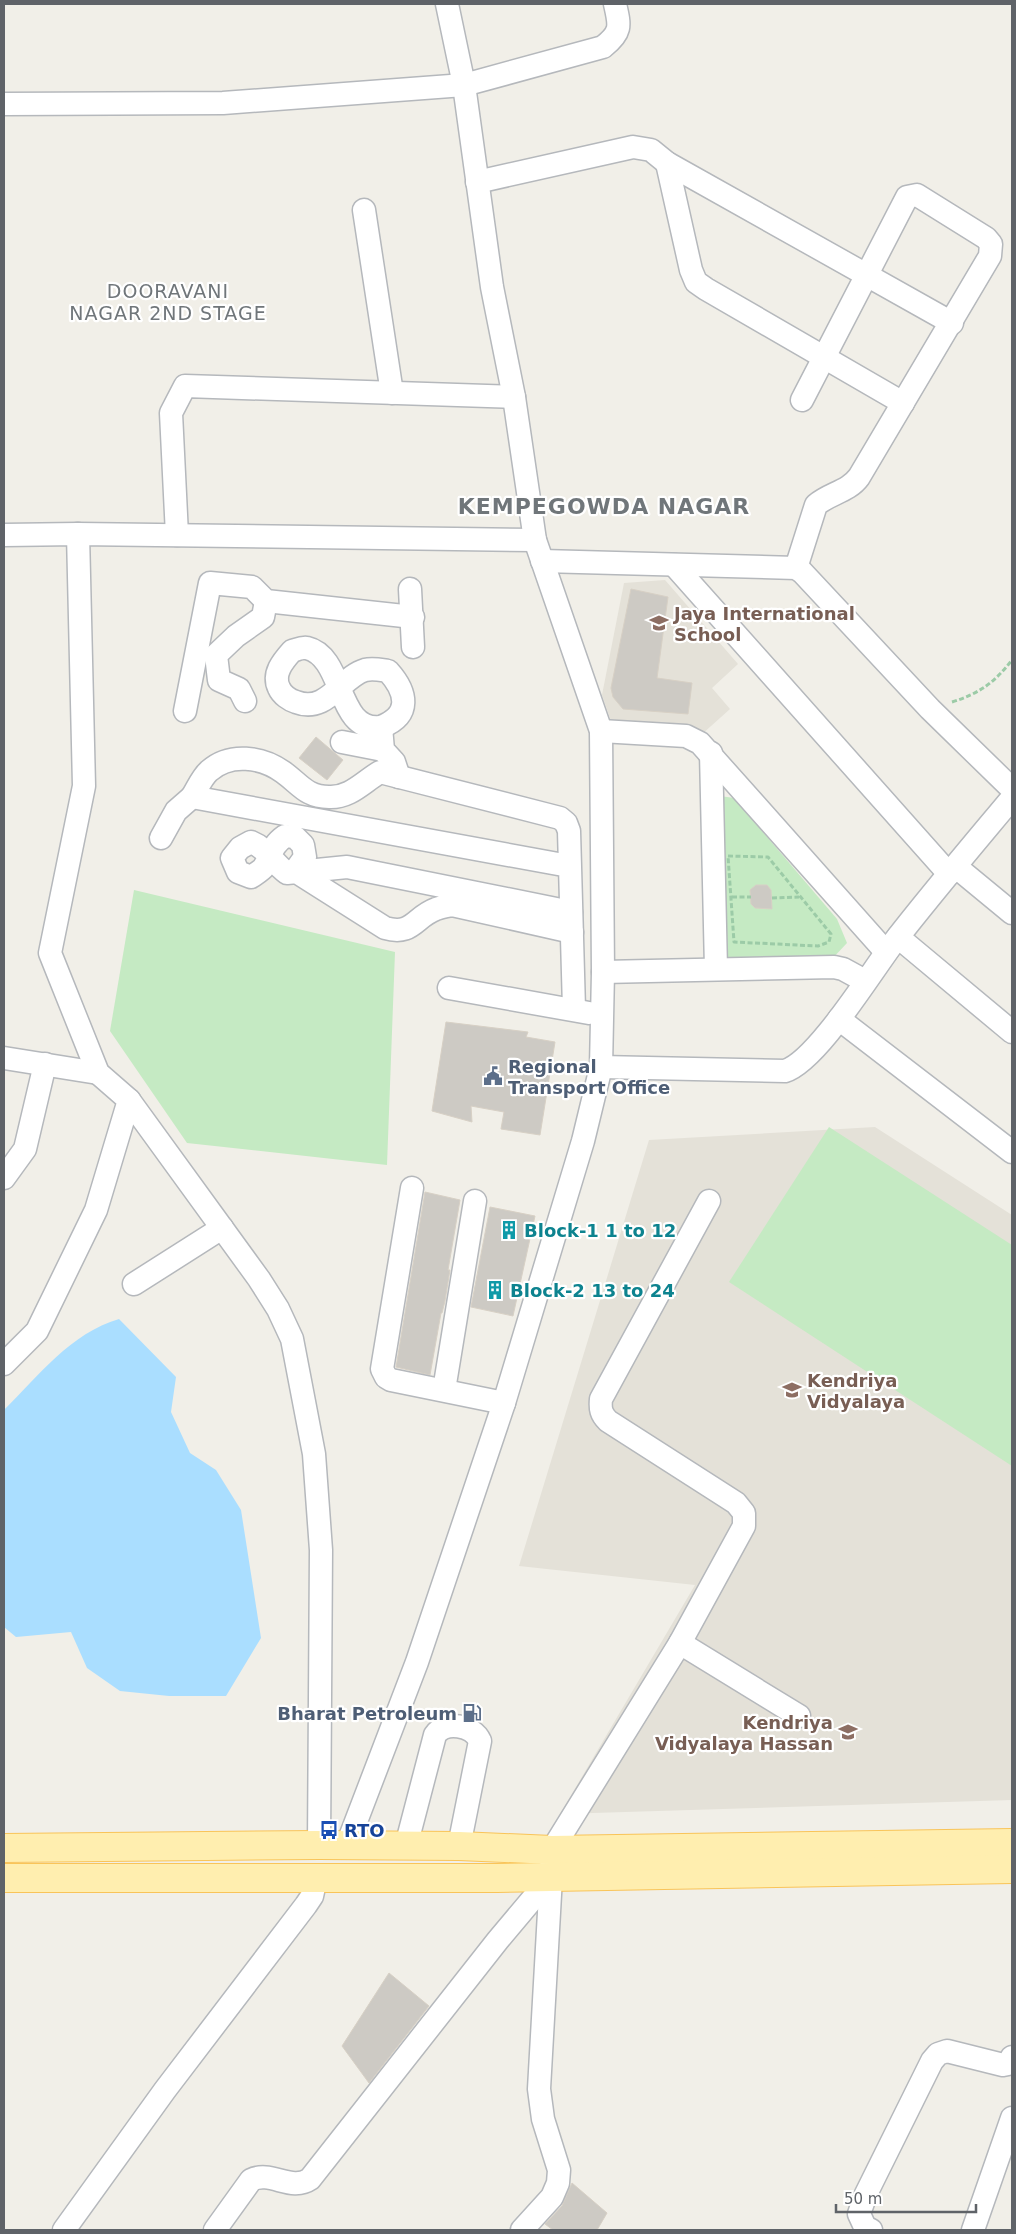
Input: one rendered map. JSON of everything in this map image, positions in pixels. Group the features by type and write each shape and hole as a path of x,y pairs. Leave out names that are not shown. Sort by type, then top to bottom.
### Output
{"main road":[{"path":"4,1848 347,1845 459,1846 552,1850 1012,1843"},
{"path":"316,1878 319,1845"},
{"path":"4,1878 551,1877 1012,1869"}],"street":[{"path":"347,1845 417,1662 504,1403 583,1142 601,1067 603,972 601,731 535,540 514,397 492,287 464,85 447,4"},
{"path":"4,104 223,103 464,85 603,47 615,38 620,24 615,4"},
{"path":"477,182 633,147 651,150 667,163 952,323"},
{"path":"667,163 691,270 696,282 903,403"},
{"path":"796,568 816,505 853,485 952,323 990,256 990,244 980,234 917,195 912,195 904,201 802,400"},
{"path":"364,210 392,393"},
{"path":"177,535 170,413 185,386 514,397"},
{"path":"4,535 78,534 535,540"},
{"path":"78,534 84,786 50,953 98,1073 129,1100 259,1279 278,1309 292,1339 314,1454 322,1550 319,1845"},
{"path":"542,561 796,568 802,572 930,709 1012,789"},
{"path":"674,565 952,870 1012,913"},
{"path":"185,711 210,583 252,587 266,601 413,617"},
{"path":"410,589 413,617 413,647"},
{"path":"245,700 239,689 219,680 216,656 236,636 263,617 266,601"},
{"path":"364,670 388,671 400,684 403,694 403,706 398,716 390,723 381,727 374,728 362,724 352,714 340,688 364,670"},
{"path":"381,727 383,750"},
{"path":"601,731 686,736 700,743 892,944 1012,1032"},
{"path":"342,742 383,750 394,762 399,777"},
{"path":"711,753 716,969"},
{"path":"161,838 176,811 192,797 208,771 232,758 262,760 284,772 306,792 330,798 354,792 380,772 560,818 566,823 568,831 574,1009"},
{"path":"192,797 569,866"},
{"path":"601,1067 785,1071 800,1064 839,1020 865,980 892,944 1012,798"},
{"path":"296,871 305,857 303,844 295,837 285,836 275,843 269,856 287,873 347,867 571,922"},
{"path":"296,871 385,928 398,932 411,926 435,909 452,905 571,922"},
{"path":"603,972 834,967 843,969 865,980"},
{"path":"449,988 574,1009 602,1016"},
{"path":"839,1020 1012,1152"},
{"path":"4,1058 98,1073"},
{"path":"4,1178 25,1149 46,1064"},
{"path":"4,1364 37,1331 96,1210 129,1100"},
{"path":"412,1188 382,1369 386,1377 391,1380 504,1403"},
{"path":"444,1390 475,1201"},
{"path":"530,2228 552,2197 558,2183 559,2170 543,2119 539,2088 552,1850 680,1643 744,1526 744,1513 736,1503 608,1421 602,1415 600,1407 601,1399 709,1201"},
{"path":"134,1284 222,1228"},
{"path":"680,1643 798,1716"},
{"path":"406,1846 435,1735 438,1730 446,1726 458,1726 472,1731 480,1741 459,1846"},
{"path":"215,2230 251,2180 257,2177 265,2177 296,2185 310,2179 498,1940 551,1877"},
{"path":"64,2230 166,2090 306,1905 312,1896 316,1878"},
{"path":"871,2230 865,2227 859,2214 866,2194 932,2061 938,2054 947,2051 1003,2066 1011,2062"},
{"path":"973,2230 1012,2118"}],"path":[{"path":"930,709 981,691 1012,660"},
{"path":"728,856 768,857 800,897 831,934 829,942 818,946 734,942 728,856"},
{"path":"732,897 751,897"},
{"path":"772,898 800,897"}],"shaded area":[{"name":"Jaya International School","path":"665,580 738,664 712,688 730,709 701,735 694,727 611,721 602,695 624,583"},
{"name":"Kendriya Vidyalaya","path":"875,1127 1012,1215 1012,1800 560,1814 695,1585 519,1566 649,1140"}],"green space":[{"path":"720,796 734,798 837,919 847,943 831,960 724,958"},
{"path":"134,890 395,952 387,1165 187,1143 110,1031"},
{"path":"829,1127 1012,1245 1012,1466 729,1282"}],"water":[{"path":"119,1319 176,1377 171,1412 190,1453 216,1470 241,1510 261,1638 226,1696 169,1696 120,1691 87,1668 71,1632 16,1637 4,1627 4,1410 70,1345 86,1334"}],"building":[{"path":"631,589 668,597 657,678 692,683 688,714 623,709 613,697 611,688"},
{"path":"316,737 343,760 327,780 299,758"},
{"path":"756,885 767,885 771,890 772,909 755,908 751,904 750,890"},
{"name":"Regional Transport Office","path":"446,1022 528,1032 526,1037 555,1042 540,1135 501,1129 504,1112 471,1106 472,1122 432,1111"},
{"path":"425,1192 460,1200 448,1270 450,1270 445,1301 441,1313 430,1375 396,1367"},
{"path":"490,1207 535,1216 513,1316 471,1307"},
{"path":"389,1973 429,2006 369,2083 342,2046"},
{"path":"572,2183 607,2213 597,2230 553,2230 545,2224 562,2206"}],"place":[{"name":"Jaya International School","path":"659,623"},
{"name":"Regional Transport Office","path":"493,1076"},
{"name":"Block-1 1 to 12","path":"509,1230"},
{"name":"Block-2 13 to 24","path":"495,1290"},
{"name":"Kendriya Vidyalaya","path":"792,1390"},
{"name":"Bharat Petroleum","path":"472,1713"},
{"name":"Kendriya Vidyalaya Hassan","path":"848,1732"},
{"name":"RTO","path":"329,1830"}],"district":[{"name":"DOORAVANI NAGAR 2ND STAGE","path":"168,302"},
{"name":"KEMPEGOWDA NAGAR","path":"604,506"}]}
